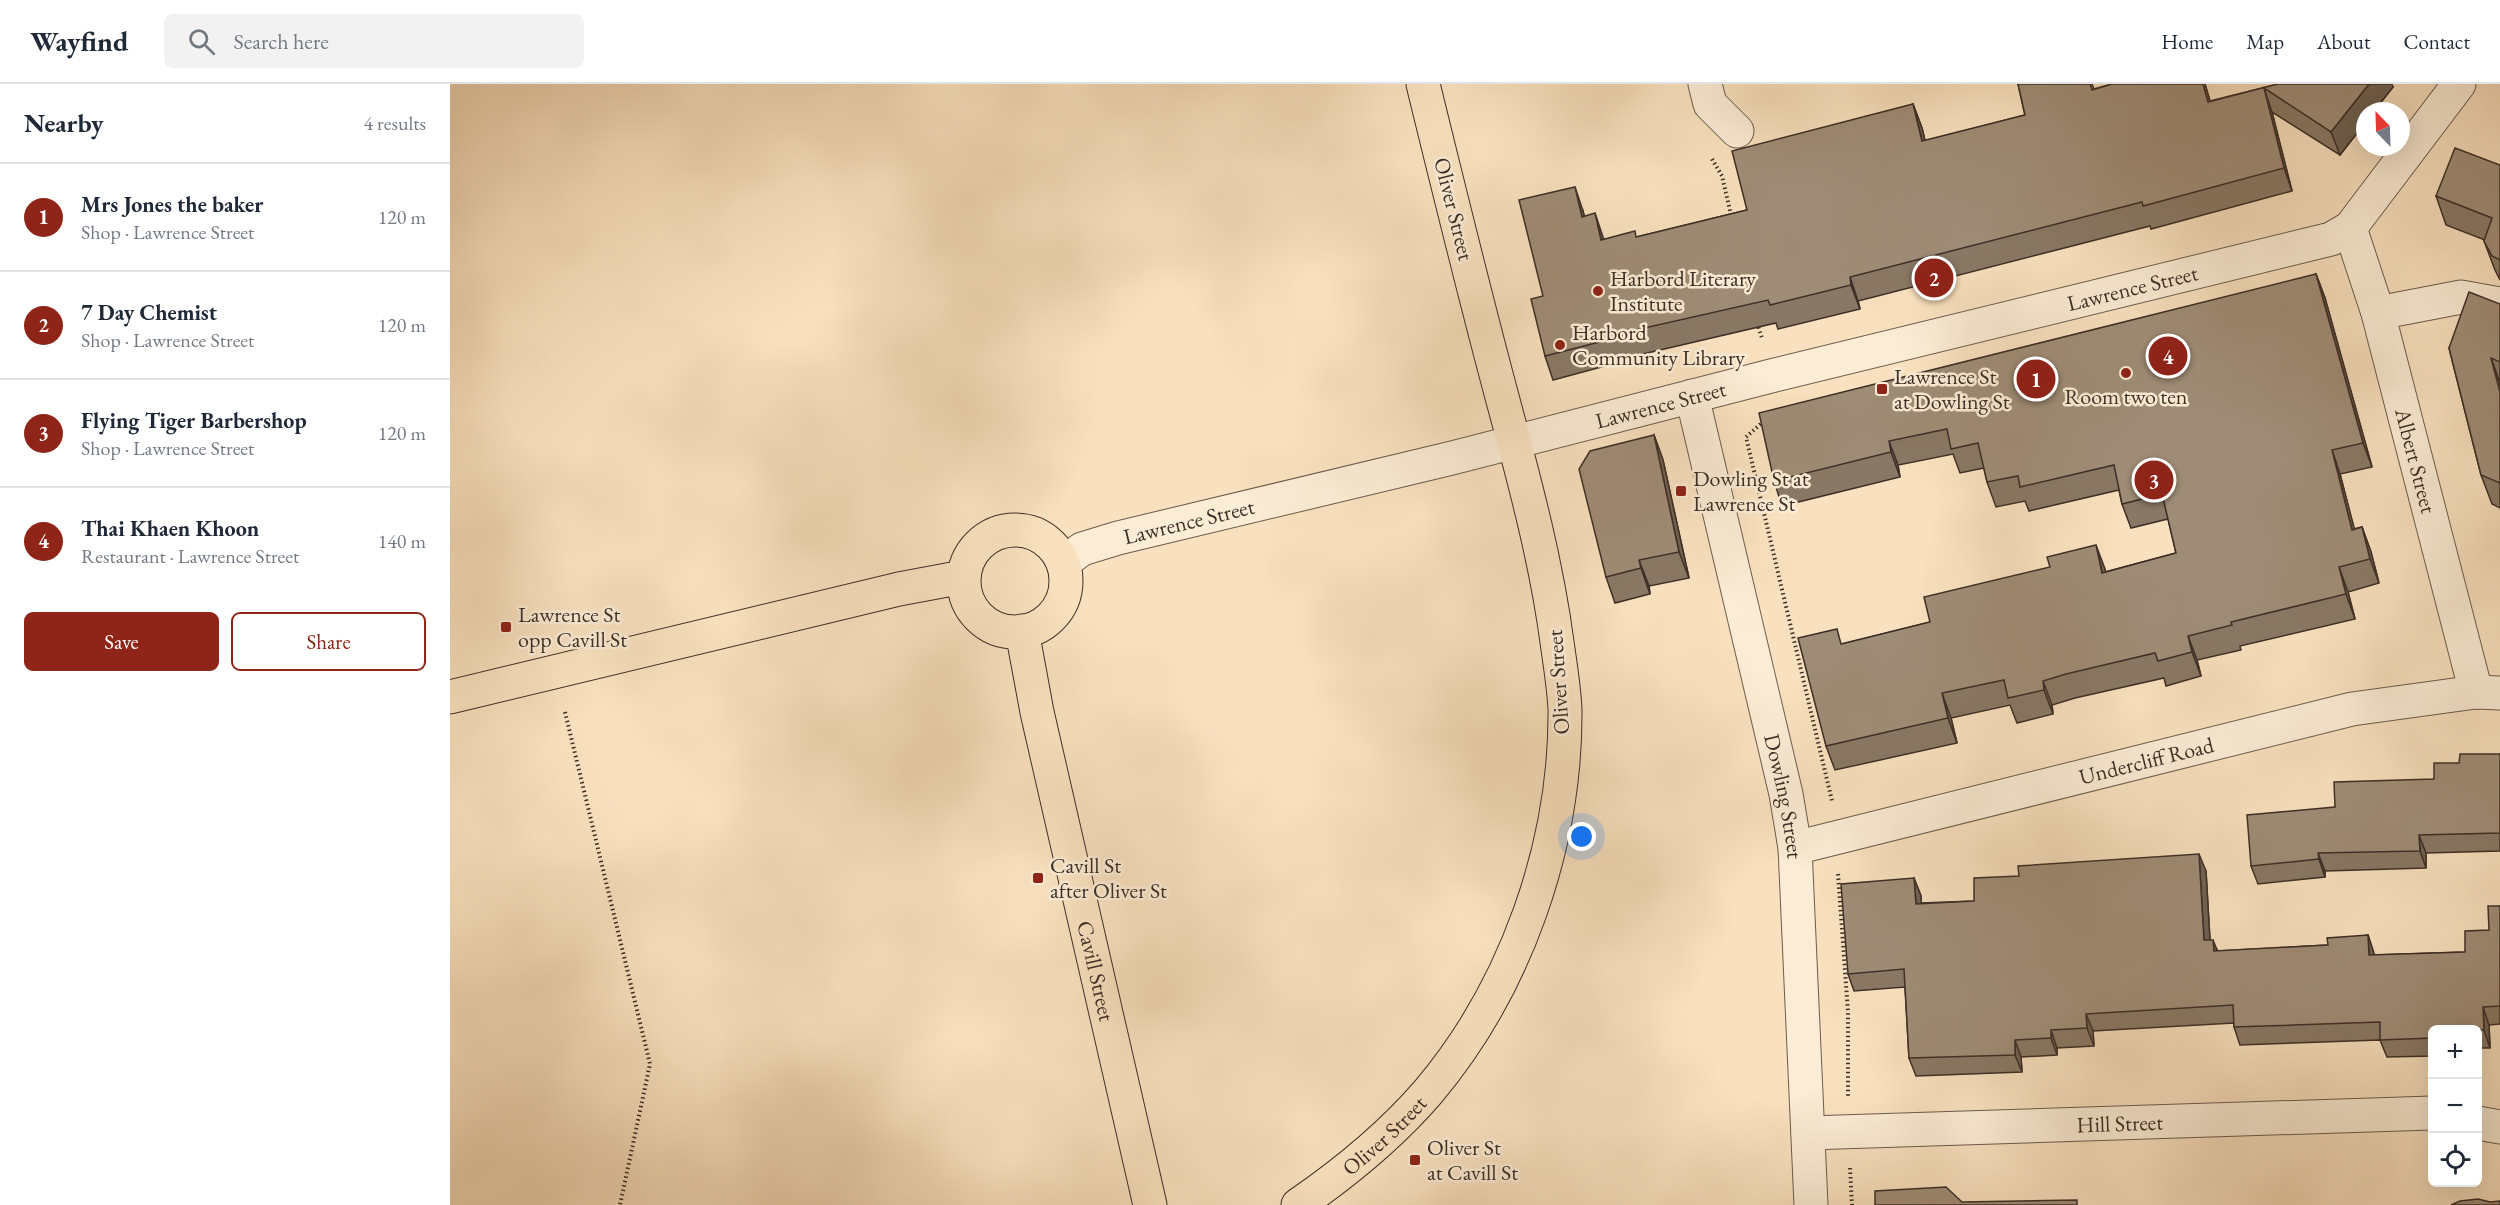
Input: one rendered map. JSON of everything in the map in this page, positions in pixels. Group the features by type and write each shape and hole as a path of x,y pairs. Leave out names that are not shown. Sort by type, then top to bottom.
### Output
{"main road":[{"name":"Oliver Street","path":"1298,1205 1346,1172 1388,1134 1429,1090 1467,1038 1500,982 1529,916 1556,819 1565,708 1553,614 1514,442 1423,84"},
{"path":"999,532 1028,532 1045,539 1055,548 1063,563 1067,581 1058,609 1049,620 1033,629 1006,632 990,626 976,614 967,598 963,577 968,560 979,545 999,532"},
{"path":"450,697 899,589 963,577"},
{"name":"Cavill Street","path":"1022,631 1037,712 1150,1205"}],"street":[{"path":"1705,84 1710,104 1737,131"},
{"path":"2341,233 2459,84"},
{"name":"Lawrence Street","path":"1063,563 1082,549 1118,538 1514,442 2341,233"},
{"name":"Albert Street","path":"2341,233 2378,313 2488,693"},
{"path":"2378,313 2461,297 2500,304"},
{"name":"Dowling Street","path":"1692,396 1786,794 1795,848 1811,1205"},
{"name":"Undercliff Road","path":"1795,848 2352,709 2488,693"},
{"path":"2482,1106 2500,1104"},
{"name":"Hill Street","path":"1808,1134 2428,1114"},
{"path":"2482,1124 2500,1127"}],"path":[{"path":"1707,151 1722,176 1732,220"},
{"path":"1756,318 1762,339"},
{"path":"1770,418 1760,423 1746,437 1832,801"},
{"path":"565,712 650,1064 620,1205"},
{"path":"1838,870 1848,1012 1848,1103"},
{"path":"1850,1164 1852,1205"}],"building":[{"path":"2018,84 2090,84 2092,90 2112,84 2203,84 2208,102 2278,84 2369,84 2331,132 2264,88 2284,168 2143,206 2142,202 1850,277 1851,285 1770,305 1768,300 1622,333 1623,336 1545,356 1531,299 1543,296 1519,200 1575,187 1582,217 1595,213 1601,240 1635,231 1636,237 1747,210 1732,151 1913,104 1922,141 2025,115"},
{"path":"2455,148 2500,165 2500,260 2492,256 2484,241 2492,218 2436,196"},
{"path":"2316,274 2363,443 2332,450 2352,530 2362,527 2370,559 2339,567 2346,594 2231,622 2232,625 2188,636 2192,652 2158,661 2155,653 2043,681 2044,690 2008,698 2004,680 1942,693 1948,718 1826,746 1798,638 1837,629 1841,644 1930,622 1924,597 2050,567 2047,557 2096,545 2102,573 2176,553 2162,494 2122,504 2114,465 2020,487 2018,476 1987,482 1978,443 1951,449 1947,429 1889,441 1891,452 1774,481 1759,413"},
{"path":"2469,292 2500,304 2500,362 2491,358 2500,392 2500,483 2481,475 2449,348"},
{"path":"1654,435 1679,552 1639,560 1641,568 1606,577 1579,469 1590,451"},
{"path":"2460,754 2500,754 2500,833 2419,835 2420,851 2318,853 2319,859 2251,866 2247,815 2335,807 2334,782 2434,779 2434,763 2459,763"},
{"path":"2199,854 2204,940 2213,940 2214,951 2328,945 2327,938 2368,935 2369,955 2465,952 2465,931 2489,930 2488,906 2500,906 2500,1006 2483,1007 2484,1030 2482,1030 2482,1025 2428,1025 2428,1038 2380,1040 2380,1022 2234,1027 2233,1005 2086,1014 2087,1028 2051,1030 2051,1038 2015,1040 2015,1055 1909,1058 1904,969 1848,974 1841,884 1914,878 1916,904 1974,901 1974,878 2019,876 2018,866"},
{"path":"1946,1187 1962,1202 2077,1200 2077,1205 1875,1205 1875,1191"},
{"path":"2478,1199 2490,1202 2500,1201 2500,1205 2451,1205 2460,1201"}],"place":[{"name":"7 Day Chemist","path":"1934,278"},
{"name":"Harbord Literary Institute","path":"1598,291"},
{"name":"Harbord Community Library","path":"1560,345"},
{"name":"Thai Khaen Khoon","path":"2168,356"},
{"name":"Room two ten","path":"2126,373"},
{"name":"Mrs Jones the baker","path":"2036,379"},
{"name":"Lawrence St at Dowling St","path":"1882,389"},
{"name":"Flying Tiger Barbershop","path":"2154,480"},
{"name":"Dowling St at Lawrence St","path":"1681,491"},
{"name":"Lawrence St opp Cavill St","path":"506,627"},
{"name":"Cavill St after Oliver St","path":"1038,878"},
{"name":"Oliver St at Cavill St","path":"1415,1160"}]}
